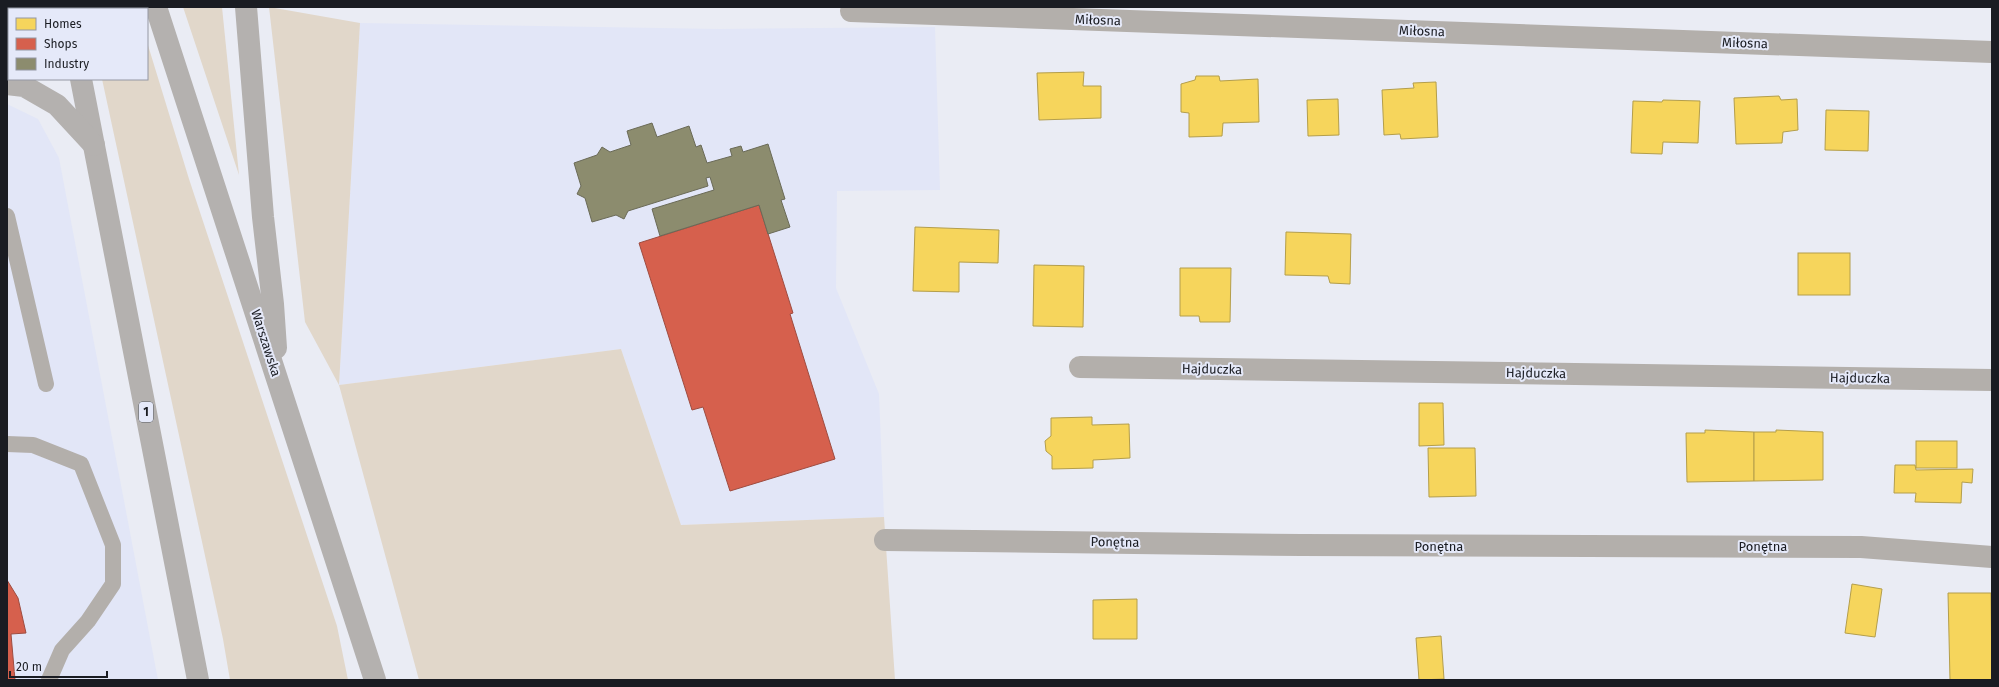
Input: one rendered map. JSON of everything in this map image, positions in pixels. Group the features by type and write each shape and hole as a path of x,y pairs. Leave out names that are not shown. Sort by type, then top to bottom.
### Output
{"main road":[{"name":"Warszawska","path":"156,7 375,680"},
{"path":"246,7 263,217 274,304 278,379"},
{"name":"1","path":"81,80 198,680"},
{"path":"7,84 24,86 57,105 94,145"}],"street":[{"name":"Miłosna","path":"851,11 1992,52"},
{"name":"Hajduczka","path":"1080,367 1992,380"},
{"name":"Ponętna","path":"885,540 1301,545 1861,547 1992,557"}],"lane":[{"path":"7,216 46,384"},
{"path":"7,444 33,445 81,464 113,545 113,584 88,621 62,650 49,680"}],"shaded area":[{"path":"183,7 222,7 239,175"},
{"path":"269,7 360,23 339,385 305,322"},
{"path":"360,23 720,29 935,27 940,190 837,191 836,288 879,394 884,517 681,525 621,349 339,385"},
{"path":"148,45 189,179 337,626 348,680 230,680 223,639 102,80 148,80"},
{"path":"7,104 38,119 59,158 158,680 7,680"},
{"path":"621,349 681,525 884,517 895,680 419,680 339,385"}],"building: Homes":[{"path":"1084,72 1083,86 1101,86 1101,118 1039,120 1037,73"},
{"path":"1196,76 1219,76 1220,81 1258,79 1259,122 1223,123 1222,136 1189,137 1189,113 1181,112 1181,84 1195,80"},
{"path":"1436,82 1438,137 1401,139 1400,134 1384,135 1382,90 1414,88 1413,83"},
{"path":"1779,96 1781,100 1797,99 1798,130 1783,132 1782,143 1736,144 1734,98"},
{"path":"1338,99 1339,135 1308,136 1307,100"},
{"path":"1663,100 1700,101 1698,143 1663,142 1662,154 1631,153 1633,101 1662,102"},
{"path":"1826,110 1869,111 1868,151 1825,150"},
{"path":"915,227 999,230 998,263 959,262 959,292 913,291"},
{"path":"1286,232 1351,234 1350,284 1330,283 1328,276 1285,275"},
{"path":"1798,253 1850,253 1850,295 1798,295"},
{"path":"1034,265 1084,266 1083,327 1033,326"},
{"path":"1180,268 1231,268 1230,322 1200,322 1199,316 1180,316"},
{"path":"1419,403 1443,403 1444,445 1419,446"},
{"path":"1092,417 1092,425 1129,424 1130,458 1093,460 1093,468 1052,469 1052,456 1046,451 1045,441 1051,436 1051,418"},
{"path":"1705,430 1754,432 1754,481 1687,482 1686,433 1705,433"},
{"path":"1776,430 1823,432 1823,480 1754,481 1754,432 1776,432"},
{"path":"1916,441 1957,441 1957,468 1916,468"},
{"path":"1428,448 1475,448 1476,496 1429,497"},
{"path":"1895,465 1915,465 1916,470 1973,469 1972,483 1962,482 1961,503 1915,502 1916,493 1894,493"},
{"path":"1852,584 1882,589 1875,637 1845,633"},
{"path":"1948,593 1991,593 1992,680 1950,680"},
{"path":"1137,599 1137,639 1093,639 1093,600"},
{"path":"1441,636 1444,679 1419,680 1416,638"}],"building: Shops":[{"path":"759,205 793,313 790,314 835,459 730,491 703,407 692,410 639,243"},
{"path":"7,580 18,598 26,633 11,634 15,680 7,680"}],"building: Industry":[{"path":"652,123 657,137 689,126 696,147 701,145 707,163 732,156 730,149 741,146 743,152 768,144 785,199 781,200 790,227 768,234 759,205 660,236 652,209 714,190 710,177 706,178 708,186 628,211 624,219 616,215 592,222 585,198 577,194 581,186 574,163 597,155 602,147 610,152 631,145 627,131"}]}
